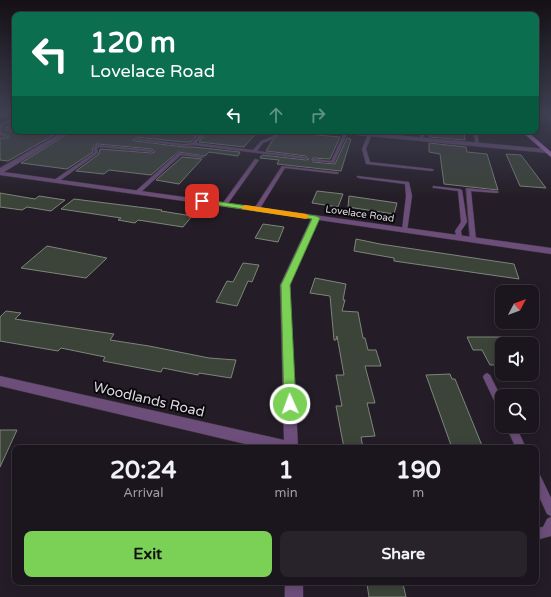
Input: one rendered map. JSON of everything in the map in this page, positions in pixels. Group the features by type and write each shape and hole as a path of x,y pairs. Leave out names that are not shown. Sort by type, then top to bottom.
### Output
{"main road":[{"path":"536,142 549,153"}],"street":[{"path":"0,172 50,142"},
{"path":"443,142 549,153"},
{"name":"Lovelace Road","path":"0,172 551,251"},
{"path":"291,445 285,285 316,218"},
{"name":"Woodlands Road","path":"0,381 278,445"},
{"path":"294,585 294,597"}],"lane":[{"path":"159,142 184,145 193,144 306,158"},
{"path":"255,151 262,142"},
{"path":"314,160 332,162 341,142"},
{"path":"367,142 364,149 368,163 432,170"},
{"path":"56,181 97,152 95,148 99,146 152,152"},
{"path":"138,192 180,154 202,157"},
{"path":"225,204 257,160"},
{"path":"257,209 284,167 337,173"},
{"path":"359,177 407,183 408,196 405,230"},
{"path":"435,187 460,190 464,222 458,231 459,238"},
{"path":"474,240 468,189 497,192"},
{"path":"487,377 495,394"},
{"path":"514,433 520,445"},
{"path":"539,485 551,510"},
{"path":"539,533 547,532 551,523"}],"building":[{"path":"0,142 42,142 8,161 0,160"},
{"path":"55,142 143,142 240,152 238,156 209,152 205,156 178,152 151,175 109,170 104,174 76,171 99,154 100,149 155,152 152,149 97,144 92,148 93,152 67,169 21,163"},
{"path":"199,142 248,142 244,147"},
{"path":"271,142 338,142 330,159 312,159 313,162 335,164 345,142 350,142 341,171 277,164 279,160 260,158 262,155 306,160 309,159 306,156 266,151"},
{"path":"429,143 466,147 467,152 487,154 498,190 444,184 440,154 429,152"},
{"path":"506,154 521,155 546,188 520,186"},
{"path":"182,157 202,159 179,184 156,180"},
{"path":"317,191 343,194 338,207 312,203"},
{"path":"0,193 35,199 39,196 65,200 51,211 27,207 22,210 0,207"},
{"path":"349,196 397,203 394,214 348,207"},
{"path":"74,199 162,210 161,211 192,216 183,227 138,220 135,223 118,220 121,218 61,209"},
{"path":"263,224 284,227 278,242 255,238"},
{"path":"356,239 514,264 519,279 394,261 394,258 354,251"},
{"path":"47,246 107,258 86,278 21,268"},
{"path":"243,263 259,265 252,282 248,281 237,306 216,302 227,281 233,282"},
{"path":"315,278 346,284 343,300 345,300 342,311 358,312 363,338 365,338 368,350 376,350 381,366 365,366 375,403 367,403 375,436 361,437 362,445 343,445 336,406 342,406 336,375 344,375 337,336 336,340 334,340 330,296 310,293"},
{"path":"6,311 21,313 15,319 114,334 110,340 209,358 236,360 231,378 199,373 198,375 163,368 161,372 103,361 105,357 61,348 58,351 0,341 0,317"},
{"path":"467,337 495,337 495,365 490,365 482,350 473,350"},
{"path":"450,374 452,379 455,379 482,445 451,445 426,375"},
{"path":"0,430 17,430 0,467"},
{"path":"367,585 403,585 406,597 369,597"}],"slow traffic":[{"path":"245,207 306,216"}],"route":[{"path":"202,201 316,218 285,285 290,404"}]}
